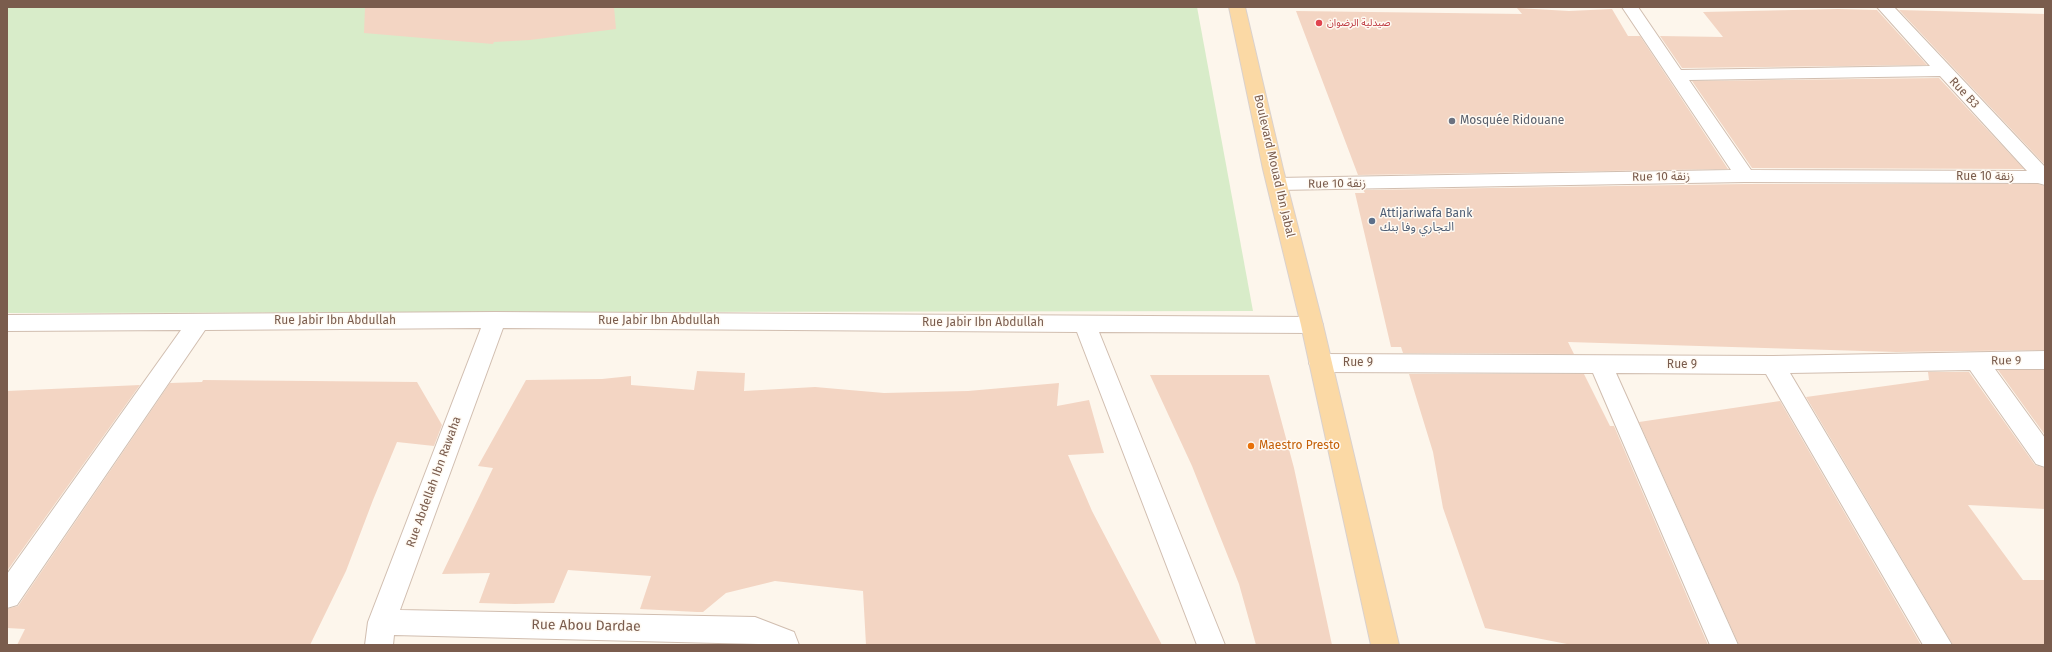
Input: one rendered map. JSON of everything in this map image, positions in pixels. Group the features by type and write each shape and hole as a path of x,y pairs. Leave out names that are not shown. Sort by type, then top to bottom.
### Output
{"main road":[{"name":"Boulevard Mouad Ibn Jabal","path":"1238,7 1277,184 1312,325 1385,645"}],"street":[{"path":"1630,7 1744,176"},
{"name":"Rue B3","path":"1884,7 2044,178"},
{"path":"1677,75 1943,71"},
{"name":"Rue 10 زنقة","path":"1277,184 1744,176 2044,178"},
{"name":"Rue Jabir Ibn Abdullah","path":"7,323 495,320 1312,325"},
{"name":"Rue Abdellah Ibn Rawaha","path":"381,633 495,320"},
{"path":"7,596 199,321"},
{"path":"1085,324 1211,645"},
{"name":"Rue 9","path":"1320,363 1773,365 2045,360"},
{"path":"1976,361 2045,457"},
{"path":"1601,364 1724,645"},
{"path":"1773,365 1938,645"},
{"name":"Rue Abou Dardae","path":"381,633 755,630 784,641 785,645"}],"green space":[{"path":"7,7 1197,7 1253,311 7,313"}],"building":[{"path":"365,7 614,7 616,29 530,40 494,42 493,44 364,33"},
{"path":"1517,8 1569,11 1612,9 1628,36 1640,36 1728,169 1358,175 1296,11 1522,14"},
{"path":"1838,9 1877,10 1927,65 1682,68 1660,36 1723,37 1703,12"},
{"path":"1899,10 2045,14 2045,165"},
{"path":"1939,78 2024,169 1752,168 1692,81"},
{"path":"1745,184 2038,184 2045,186 2045,350 1896,352 1568,342 1574,354 1403,353 1401,347 1391,347 1355,193 1365,193 1363,190"},
{"path":"1998,370 2045,370 2045,435"},
{"path":"697,371 745,373 744,391 815,387 884,393 968,391 1059,383 1057,406 1089,400 1104,453 1068,455 1092,511 1162,645 866,645 863,591 775,581 726,593 703,612 697,612 640,609 651,576 568,570 554,603 515,604 479,603 490,573 442,574 493,468 478,466 526,380 602,379 631,376 631,385 694,390"},
{"path":"1928,372 1969,372 2035,465 2045,468 2045,509 1968,505 2023,580 2045,580 2045,645 1953,645 1806,397 1929,380"},
{"path":"1409,374 1584,374 1610,426 1614,426 1708,645 1572,645 1485,628 1443,508 1433,452"},
{"path":"1150,375 1269,375 1294,468 1332,645 1256,645 1239,584 1192,466"},
{"path":"203,380 417,382 442,425 434,446 397,442 346,571 310,645 17,645 25,629 7,628 7,609 18,606 170,383 202,382"},
{"path":"140,385 7,571 7,391"},
{"path":"1780,401 1921,645 1739,645 1639,422"}],"place":[{"name":"صيدلية الرضوان","path":"1319,23"},
{"name":"Mosquée Ridouane","path":"1452,121"},
{"name":"Attijariwafa Bank التجاري وفا بنك","path":"1372,221"},
{"name":"Maestro Presto","path":"1251,446"}]}
